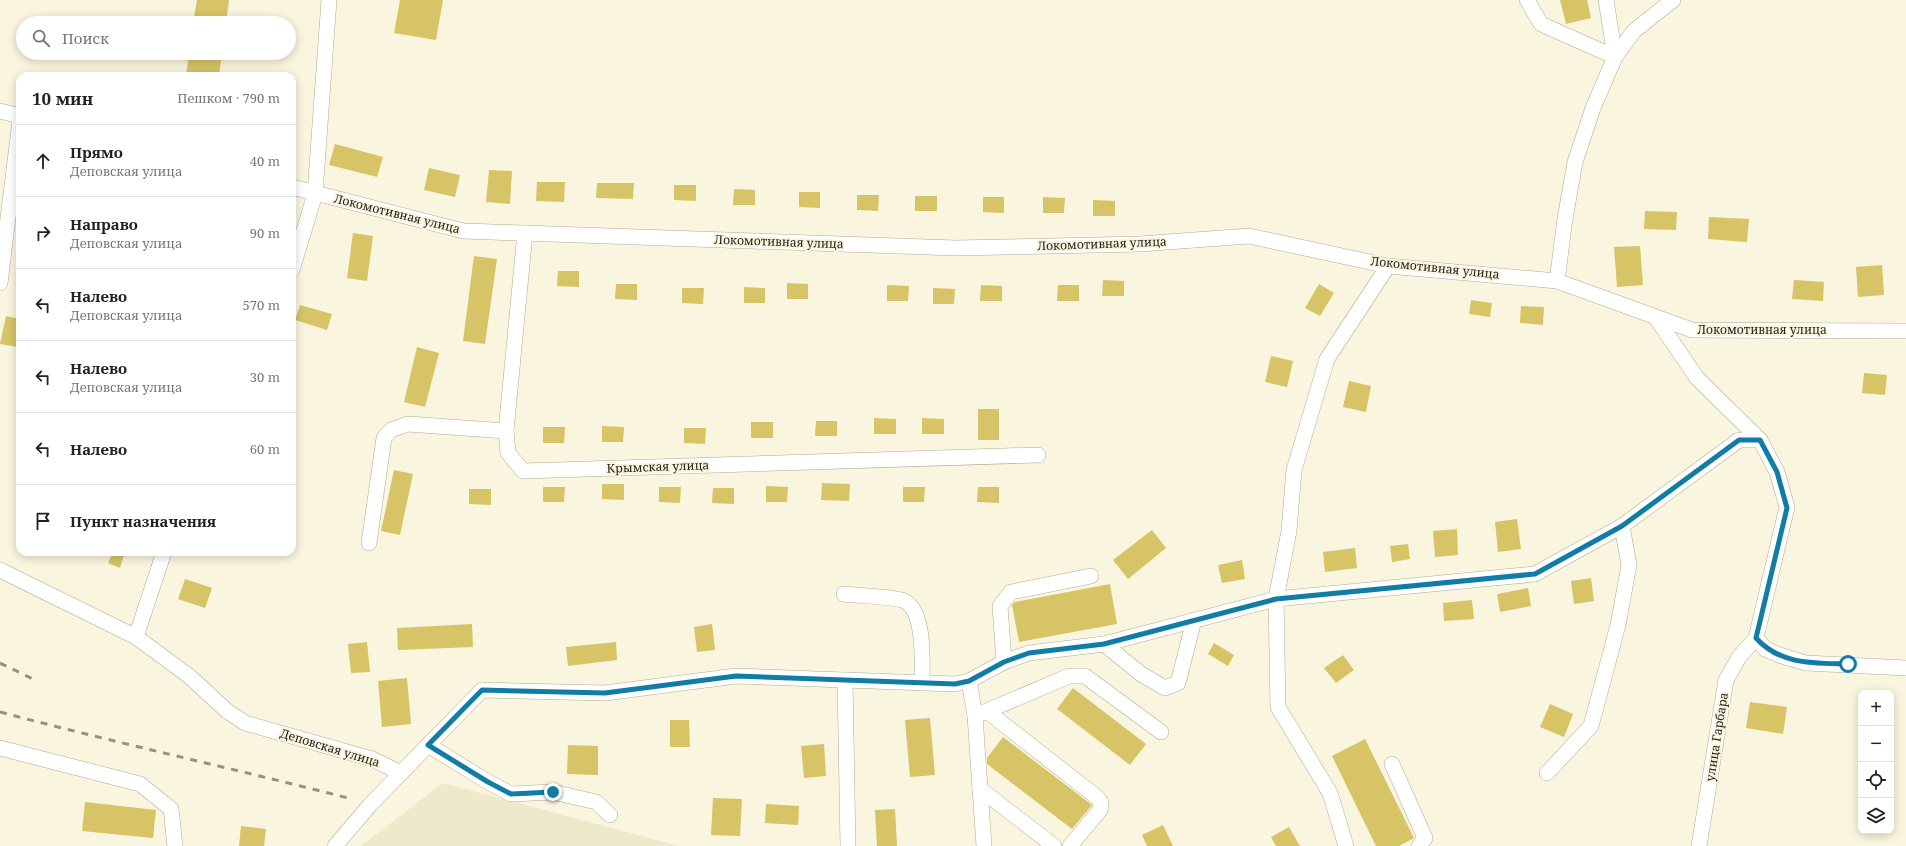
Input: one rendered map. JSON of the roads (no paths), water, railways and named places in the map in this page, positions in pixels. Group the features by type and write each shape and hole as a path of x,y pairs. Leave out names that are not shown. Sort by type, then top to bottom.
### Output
{"street":[{"path":"296,257 315,194 329,0"},
{"path":"1527,0 1541,24 1615,58"},
{"path":"1606,0 1615,58"},
{"path":"1557,281 1565,219 1575,162 1593,108 1615,58 1634,31 1673,0"},
{"path":"0,111 16,115"},
{"path":"0,283 16,153"},
{"name":"Локомотивная улица","path":"296,188 463,231 956,248 1140,244 1249,236 1388,266 1557,281 1692,330 1906,331"},
{"name":"Крымская улица","path":"525,233 506,431 508,453 523,471 1038,455"},
{"path":"1346,846 1330,793 1278,707 1276,599 1289,531 1294,470 1327,359 1388,266"},
{"path":"1656,318 1697,378 1760,440 1777,472 1787,508 1756,638 1766,649 1782,656 1806,662 1906,668"},
{"path":"369,543 384,438 392,430 408,424 506,431"},
{"path":"335,846 370,805 482,690 605,693 736,676 955,684 969,681 1004,662 1029,653 1104,644 1276,599 1535,574 1622,526 1739,440 1760,440"},
{"path":"1547,773 1591,726 1618,624 1629,565 1622,526"},
{"path":"136,637 163,556"},
{"name":"Деповская улица","path":"0,570 136,637 190,676 227,711 244,723 372,759 401,773"},
{"path":"1004,662 1000,606 1011,592 1090,576"},
{"path":"844,594 903,601 914,609 921,632 922,683"},
{"path":"1104,644 1141,674 1166,688 1178,683 1194,620"},
{"name":"улица Гарбара","path":"1699,846 1726,680 1739,657 1756,638"},
{"path":"981,714 1069,676 1085,676 1161,732"},
{"path":"845,680 848,846"},
{"path":"969,681 981,714 980,789 984,846"},
{"path":"981,714 1098,798 1100,810 1070,846"},
{"path":"428,745 488,782 511,794 553,792 596,802 610,815"},
{"path":"0,748 140,784 171,809 175,846"},
{"path":"1392,764 1425,838 1419,846"},
{"path":"980,789 1054,846"}],"railway":[{"path":"0,663 37,681"},
{"path":"0,712 352,799"}]}
